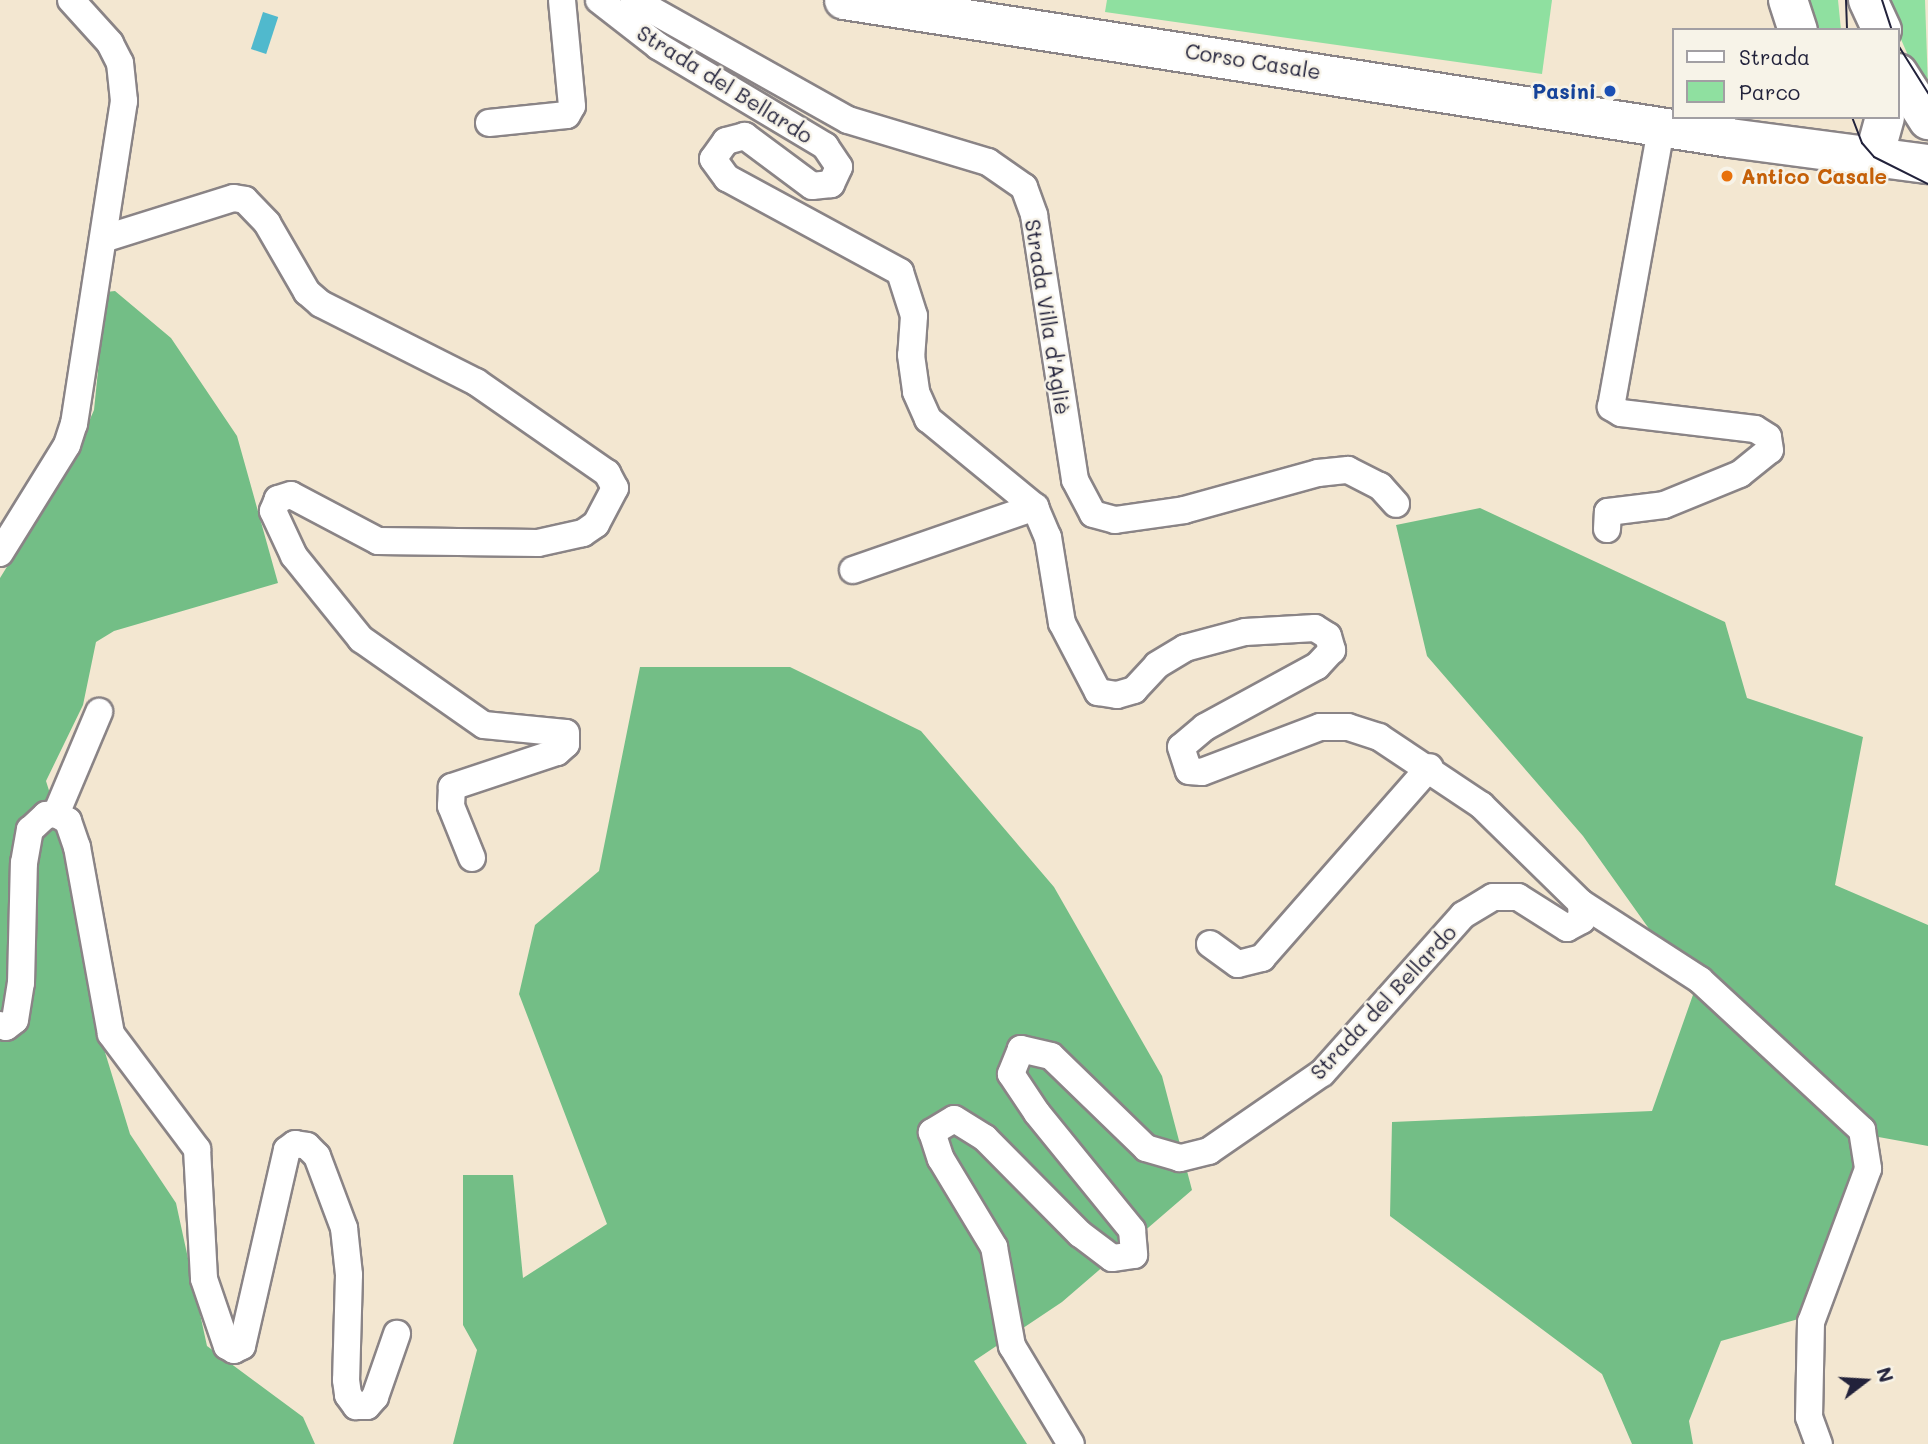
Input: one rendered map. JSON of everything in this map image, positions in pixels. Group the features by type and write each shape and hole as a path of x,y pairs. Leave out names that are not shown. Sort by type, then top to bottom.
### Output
{"main road":[{"name":"Corso Casale","path":"844,0 1662,124 1781,129 1874,157 1928,164"},
{"path":"1788,0 1797,28"},
{"path":"1857,0 1860,28"},
{"path":"1868,0 1881,28"},
{"path":"1900,76 1928,120"},
{"path":"1865,119 1874,157"},
{"path":"1874,157 1884,119"}],"street":[{"path":"0,553 67,446 74,424 106,238 124,85 110,43 71,0"},
{"path":"489,123 567,115 572,106 562,0"},
{"name":"Strada del Bellardo","path":"599,0 658,46 825,146 839,167 831,184 812,186 745,136 726,141 713,159 727,178 900,272 914,316 911,355 916,392 928,419 1035,507 1048,537 1062,623 1098,692 1117,695 1134,690 1157,665 1185,648 1245,632 1315,628 1328,636 1332,650 1317,666 1205,727 1181,747 1189,771 1202,772 1320,727 1348,727 1379,737 1430,767 1481,805 1581,903 1582,920 1567,928 1518,897 1493,897 1463,915 1322,1073 1209,1152 1180,1158 1146,1147 1051,1056 1021,1049 1011,1074 1037,1113 1132,1230 1134,1255 1112,1258 1080,1234 985,1138 954,1119 932,1132 941,1158 994,1247 1012,1346 1071,1444"},
{"name":"Strada Villa d'Agliè","path":"634,0 848,120 988,162 1024,187 1036,228 1075,480 1093,514 1115,520 1184,510 1305,476 1348,470 1380,486 1396,504"},
{"path":"1607,529 1608,512 1664,505 1740,474 1770,450 1768,437 1755,429 1621,413 1611,407 1662,124"},
{"path":"106,238 234,198 245,200 267,223 307,292 321,304 476,382 607,473 615,488 596,524 583,533 538,543 378,541 291,495 278,499 273,511 294,556 361,639 484,725 566,733 566,744 557,752 452,787 452,806 472,858"},
{"path":"853,570 1035,507"},
{"path":"57,814 99,712"},
{"path":"1210,944 1238,964 1262,958 1430,767"},
{"path":"0,1025 6,1027 15,1020 21,983 24,863 30,830 46,815 57,814 68,821 77,847 111,1034 197,1149 204,1279 227,1346 234,1350 242,1346 287,1150 295,1144 307,1146 317,1156 344,1228 349,1275 345,1380 348,1395 356,1406 367,1406 375,1396 397,1334"},
{"path":"1581,903 1700,980 1862,1130 1868,1169 1811,1322 1809,1417 1819,1444"}],"green space":[{"path":"1107,0 1552,0 1542,74 1105,12"},
{"path":"1802,0 1838,0 1841,28 1810,28"},
{"path":"1884,0 1925,0 1928,87 1910,60 1900,37 1900,28 1896,28"},
{"path":"115,291 171,338 237,436 278,583 114,631 96,642 83,705 46,781 70,857 97,1026 130,1134 176,1203 207,1346 303,1417 315,1444 0,1444 0,578 70,465 94,410 106,292"},
{"path":"1480,508 1725,622 1747,698 1863,737 1835,885 1928,925 1928,1146 1873,1136 1802,1318 1721,1341 1689,1421 1693,1444 1632,1444 1602,1374 1390,1216 1392,1122 1652,1111 1694,992 1583,836 1427,656 1396,525"},
{"path":"640,667 790,667 921,731 1054,887 1162,1076 1192,1190 1062,1302 974,1361 1027,1444 453,1444 477,1350 463,1325 463,1175 513,1175 523,1278 607,1224 519,994 535,925 599,871"}],"water":[{"path":"263,12 278,17 266,54 251,49"}],"tram line":[{"path":"1846,0 1847,28"},
{"path":"1882,0 1891,28"},
{"path":"1900,48 1928,93"},
{"path":"1853,119 1862,143 1874,157 1928,184"}],"place":[{"name":"Pasini","path":"1610,91"},
{"name":"Antico Casale","path":"1727,176"}]}
